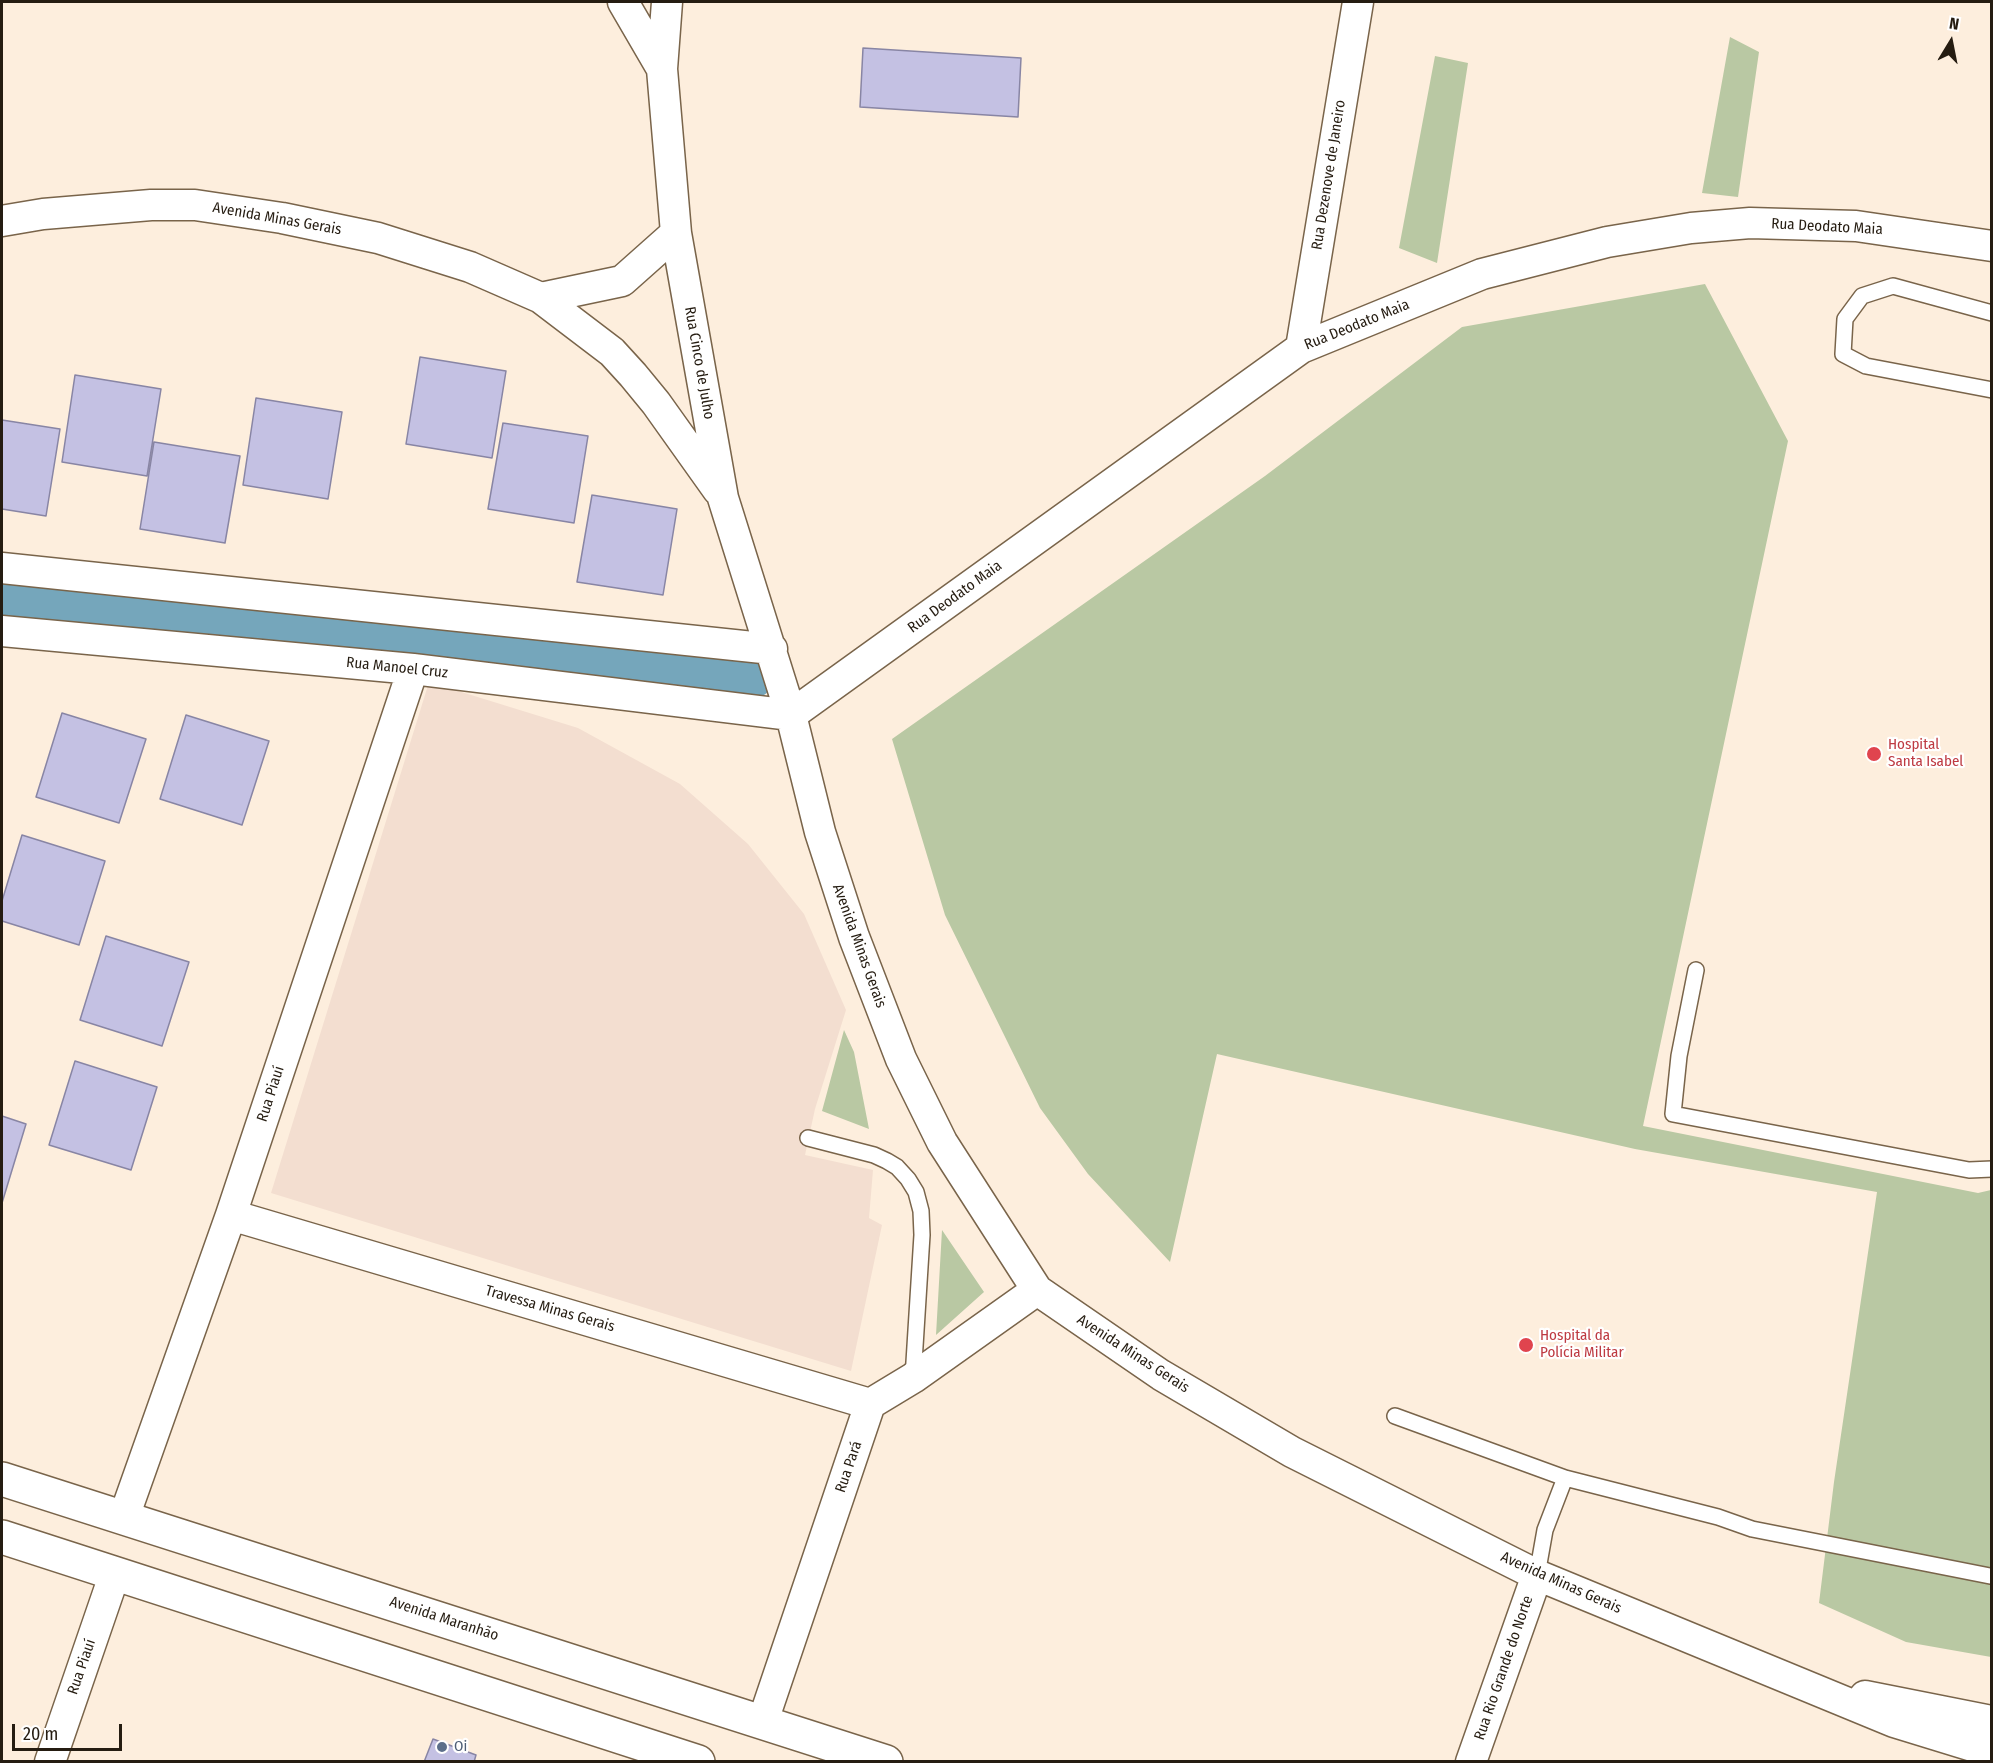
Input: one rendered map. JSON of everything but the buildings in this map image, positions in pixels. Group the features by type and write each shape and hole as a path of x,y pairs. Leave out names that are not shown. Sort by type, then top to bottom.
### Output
{"main road":[{"name":"Avenida Maranhão","path":"2,1479 886,1761"},
{"path":"2,1537 698,1761"}],"street":[{"path":"623,2 662,69"},
{"name":"Rua Cinco de Julho","path":"667,2 662,69 676,233 723,498 791,715"},
{"name":"Rua Dezenove de Janeiro","path":"1300,348 1358,2"},
{"name":"Avenida Minas Gerais","path":"2,220 43,214 151,205 206,207 282,218 378,238 470,267 541,298 612,352 656,403 723,498"},
{"name":"Rua Deodato Maia","path":"791,715 1300,348 1482,274 1607,242 1691,228 1750,223 1856,226 1991,242"},
{"path":"541,298 622,281 676,233"},
{"path":"2,568 772,649"},
{"name":"Rua Manoel Cruz","path":"2,631 413,669 791,715"},
{"name":"Rua Piauí","path":"124,1517 231,1215 413,669"},
{"name":"Avenida Minas Gerais","path":"791,715 827,853 854,937 901,1059 942,1142 1037,1290 1161,1375 1292,1452 1537,1575 1894,1722 1992,1752"},
{"name":"Travessa Minas Gerais","path":"231,1215 870,1404"},
{"path":"870,1404 913,1378 1037,1290"},
{"name":"Rua Pará","path":"763,1721 870,1404"},
{"name":"Rua Piauí","path":"50,1761 115,1572"},
{"name":"Rua Rio Grande do Norte","path":"1471,1761 1537,1575"},
{"name":"Avenida Minas Gerais","path":"1800,1684 1992,1721"}],"lane":[{"path":"1992,313 1893,286 1862,296 1845,319 1843,354 1866,366 1992,390"},
{"path":"1696,970 1679,1056 1673,1114 1969,1170 1992,1169"},
{"path":"808,1138 874,1155 887,1161 897,1167 916,1192 921,1211 922,1236 913,1378"},
{"path":"1395,1416 1565,1478 1718,1517 1752,1529 1990,1576"},
{"path":"1537,1575 1545,1530 1565,1478"}],"shaded area":[{"path":"429,682 578,728 680,784 748,844 804,914 846,1010 815,1109 805,1155 873,1170 869,1218 882,1225 851,1371 271,1193"}],"green space":[{"path":"1730,37 1759,52 1738,197 1702,193"},
{"path":"1435,56 1468,63 1437,263 1399,248"},
{"path":"1705,284 1788,441 1643,1126 1978,1193 1991,1190 1991,1657 1906,1642 1819,1603 1834,1482 1877,1192 1635,1149 1217,1054 1170,1262 1088,1174 1040,1108 945,915 892,739 1265,476 1462,327"},
{"path":"844,1030 854,1052 869,1129 822,1111"},
{"path":"942,1230 984,1292 936,1335"}],"waterway":[{"path":"2,596 754,679"}],"place":[{"name":"Hospital Santa Isabel","path":"1874,754"},
{"name":"Hospital da Polícia Militar","path":"1526,1345"},
{"name":"Oi","path":"442,1747"}]}
